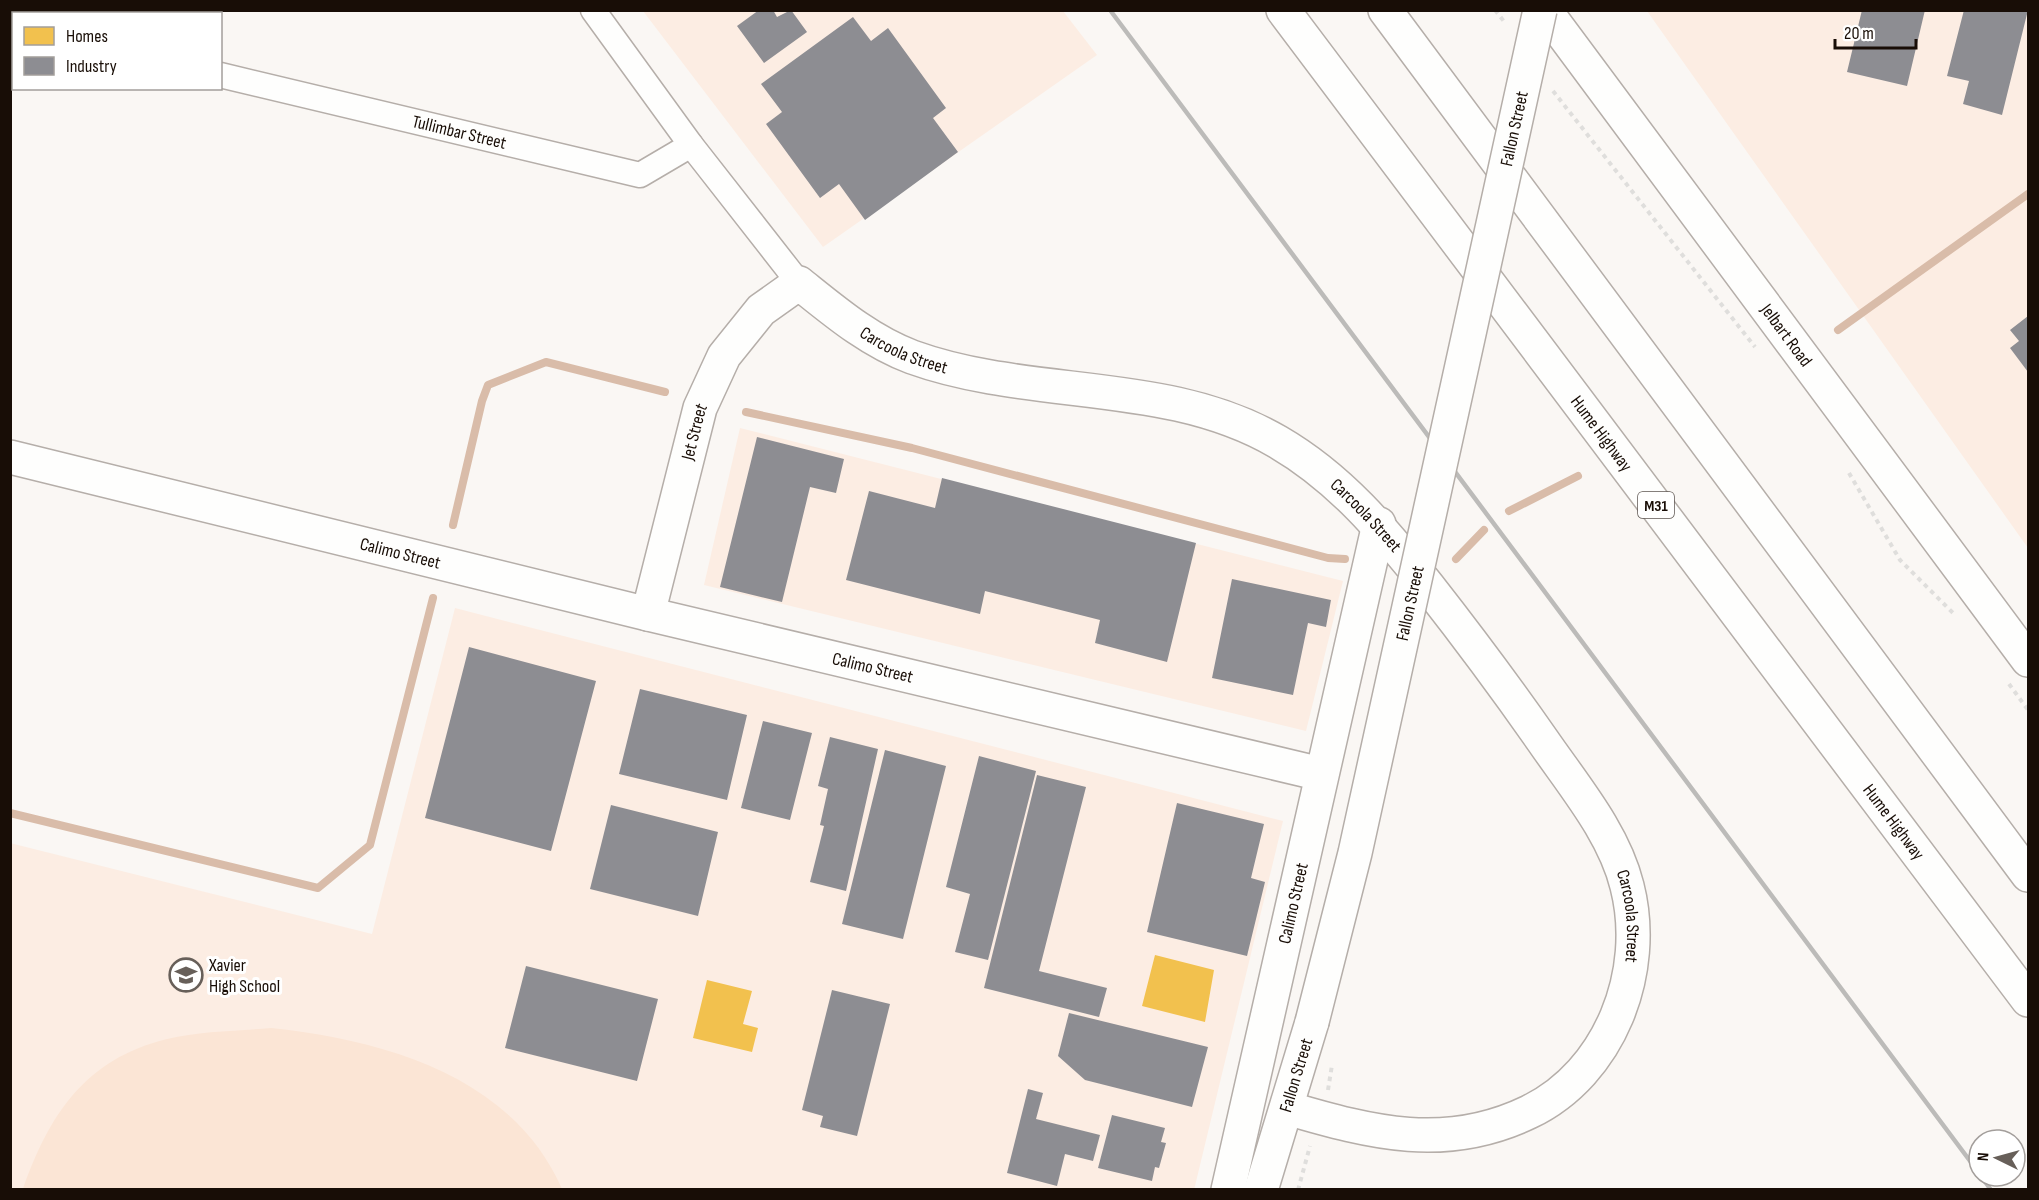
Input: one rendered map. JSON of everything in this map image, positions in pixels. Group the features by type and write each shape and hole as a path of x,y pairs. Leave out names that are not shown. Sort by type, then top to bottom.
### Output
{"main road":[{"name":"Hume Highway","path":"1283,10 2028,1000"},
{"path":"1385,10 2028,875"},
{"name":"Jelbart Road","path":"1542,10 2015,668"},
{"name":"Fallon Street","path":"1261,1190 1312,1022 1355,853 1542,10"},
{"name":"Carcoola Street","path":"798,283 849,324 910,356 969,373 1150,398 1209,412 1277,441 1336,482 1379,524 1484,656 1606,835 1628,888 1634,938 1628,983 1611,1031 1589,1064 1551,1102 1506,1123 1454,1135 1400,1135 1287,1108"},
{"name":"Jet Street","path":"648,614 700,408 724,357 761,310 798,283"},
{"name":"Calimo Street","path":"10,457 648,614 1321,774 1228,1190"},
{"path":"1321,774 1379,524"}],"street":[{"name":"Carcoola Street","path":"593,10 691,145 798,283"},
{"name":"Tullimbar Street","path":"222,75 640,175 691,145"}],"path":[{"path":"1495,10 1510,30"},
{"path":"1547,83 1630,192 1665,229 1758,351"},
{"path":"1843,464 1900,560 1963,624"},
{"path":"2015,668 2028,710"}],"shaded area":[{"path":"643,11 1063,11 1097,55 823,247"},
{"path":"1647,11 2028,11 2028,548"},
{"path":"740,428 1343,581 1306,731 704,585"},
{"path":"455,608 1283,821 1194,1190 11,1189 10,843 372,934"},
{"path":"271,1028 357,1042 400,1054 440,1071 478,1092 512,1118 540,1150 562,1189 23,1189 33,1162 58,1114 92,1076 114,1060 138,1048 180,1036"}],"building: Homes":[{"path":"1155,955 1214,970 1205,1022 1142,1006"},
{"path":"707,980 752,991 743,1024 758,1028 752,1052 693,1038"}],"building: Industry":[{"path":"759,10 773,10 777,17 791,10 807,32 764,63 737,26"},
{"path":"1862,10 1925,10 1907,86 1847,72"},
{"path":"1964,10 2028,10 2002,115 1963,104 1969,81 1947,76"},
{"path":"853,17 871,41 888,28 946,108 933,118 958,152 865,220 839,184 820,198 766,124 782,112 761,84"},
{"path":"2028,316 2028,372 2010,348 2019,341 2010,330"},
{"path":"757,437 844,459 836,493 810,487 782,602 720,587"},
{"path":"942,478 1196,543 1167,662 1095,643 1100,620 985,591 980,614 846,580 869,491 935,508"},
{"path":"1232,579 1331,600 1326,627 1308,623 1293,695 1212,678"},
{"path":"469,647 596,681 551,851 425,818"},
{"path":"640,689 747,715 727,800 619,774"},
{"path":"763,721 812,733 790,820 741,808"},
{"path":"830,737 878,749 846,891 810,882 824,826 820,825 828,789 818,786"},
{"path":"885,750 946,766 903,939 842,924"},
{"path":"979,756 1036,771 988,960 955,952 970,894 946,887"},
{"path":"1037,775 1086,787 1039,971 1107,988 1099,1017 984,988"},
{"path":"1177,803 1264,824 1251,878 1265,882 1247,956 1147,932"},
{"path":"611,805 718,832 698,916 590,889"},
{"path":"526,966 658,999 637,1081 505,1048"},
{"path":"832,990 890,1004 857,1136 820,1127 823,1116 802,1110"},
{"path":"1069,1013 1208,1047 1192,1107 1085,1080 1058,1056"},
{"path":"1028,1089 1043,1093 1036,1119 1100,1135 1093,1161 1065,1154 1057,1186 1007,1173"},
{"path":"1112,1115 1165,1128 1161,1142 1166,1143 1159,1168 1155,1167 1152,1181 1098,1168"}],"waterway":[{"path":"1838,330 2028,194"},
{"path":"453,525 482,401 488,385 546,362 665,392"},
{"path":"746,412 912,448 1328,558 1345,559"},
{"path":"1509,511 1578,476"},
{"path":"1456,559 1484,530"},
{"path":"10,813 318,888 370,845 433,598"}],"railway":[{"path":"1110,10 1967,1157"}],"place":[{"name":"Xavier High School","path":"186,975"}]}
